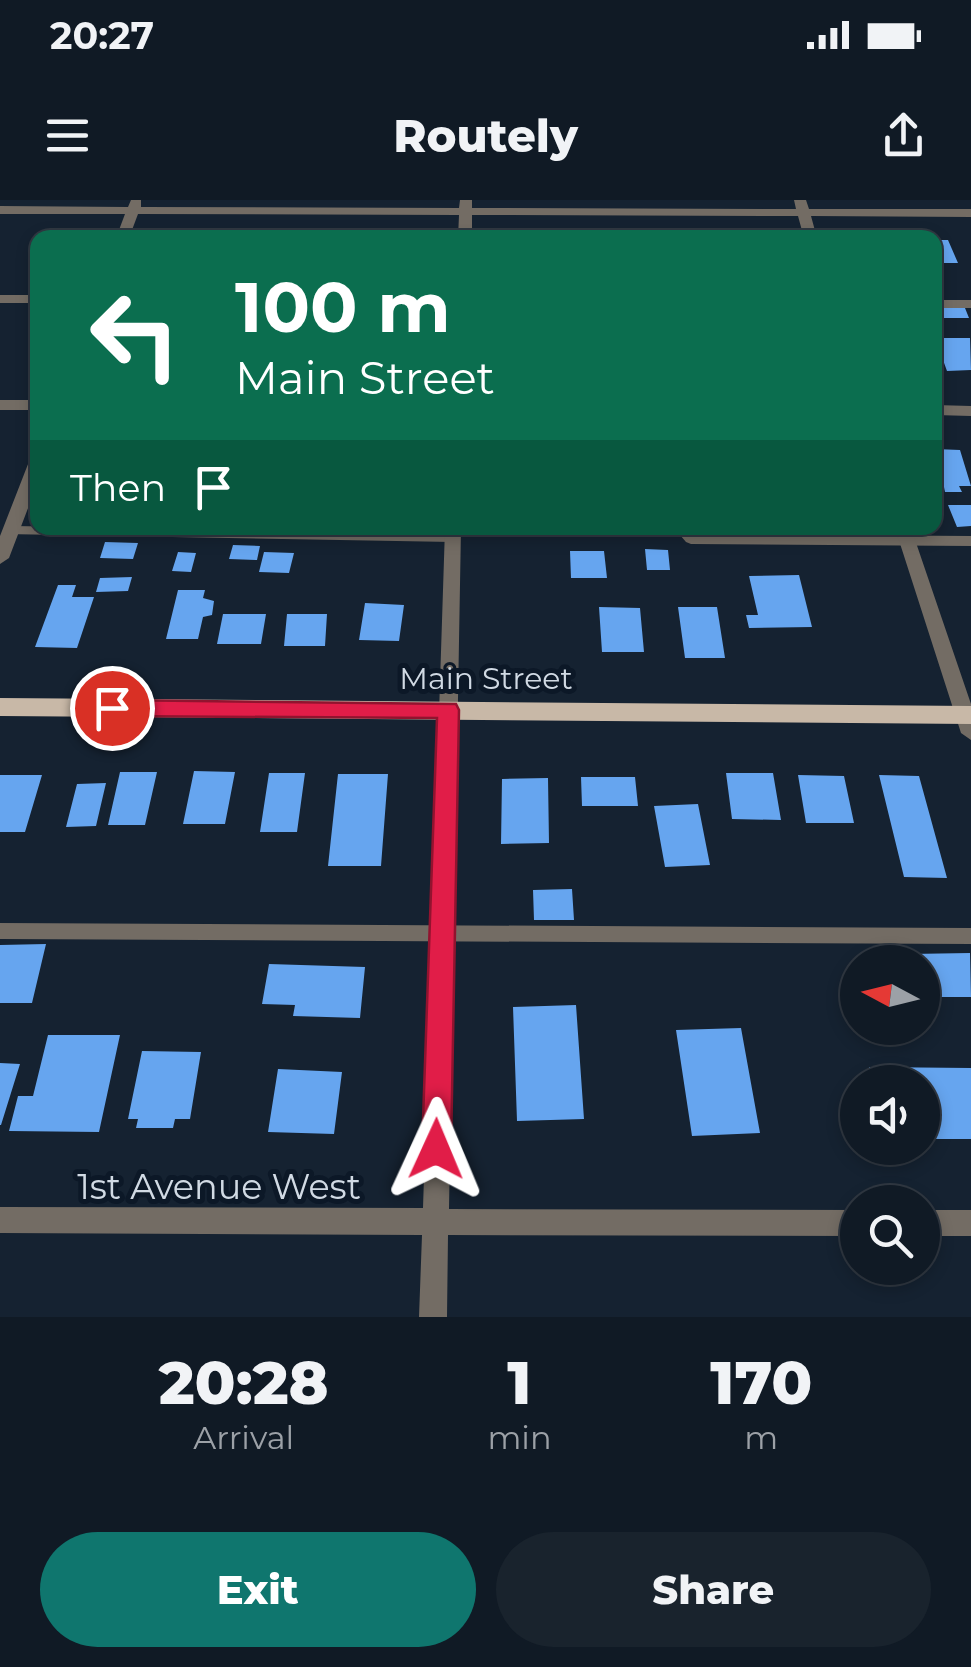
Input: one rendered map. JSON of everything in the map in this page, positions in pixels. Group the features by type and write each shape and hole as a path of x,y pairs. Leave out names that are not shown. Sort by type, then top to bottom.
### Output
{"main road":[{"name":"Main Street","path":"0,707 448,710 969,721"}],"street":[{"path":"125,230 134,205"},
{"path":"0,210 134,205 801,206 971,213"},
{"path":"801,206 808,230"},
{"path":"0,406 30,405"},
{"path":"942,410 971,410"},
{"path":"0,558 30,480"},
{"path":"433,1317 453,535"},
{"path":"905,535 969,721"},
{"name":"1st Avenue West","path":"0,1220 840,1223"},
{"path":"940,1223 971,1223"}],"lane":[{"path":"0,299 30,300"},
{"path":"942,304 971,304"},
{"path":"10,531 30,531"},
{"path":"687,535 691,539 862,535"},
{"path":"914,535 971,541"},
{"path":"0,931 971,936"}],"building":[{"path":"942,240 948,240 958,263 942,263"},
{"path":"942,308 965,308 969,318 943,318"},
{"path":"942,338 970,338 971,370 947,371"},
{"path":"942,449 960,450 971,486 959,486 962,492 945,492"},
{"path":"948,505 971,505 971,526 957,527"},
{"path":"105,542 138,543 133,559 100,558"},
{"path":"233,545 260,546 257,560 229,559"},
{"path":"645,549 668,550 670,570 647,570"},
{"path":"570,551 604,551 607,578 571,578"},
{"path":"178,552 196,553 191,572 172,571"},
{"path":"264,552 294,553 289,573 259,572"},
{"path":"799,575 812,627 749,628 746,615 758,615 749,576"},
{"path":"132,577 128,591 96,592 100,578"},
{"path":"58,585 76,585 72,597 94,597 77,648 35,647"},
{"path":"178,590 205,590 203,598 214,601 212,615 203,617 198,639 166,639"},
{"path":"365,603 404,605 399,641 359,640"},
{"path":"599,607 640,608 644,652 602,652"},
{"path":"678,607 717,607 725,658 685,658"},
{"path":"223,614 266,614 261,644 217,644"},
{"path":"287,614 327,614 325,646 284,646"},
{"path":"194,771 235,772 225,824 183,824"},
{"path":"120,772 157,772 145,825 108,825"},
{"path":"269,773 305,773 297,832 260,832"},
{"path":"726,773 773,773 781,820 732,819"},
{"path":"338,774 388,774 381,866 328,866"},
{"path":"0,775 42,775 25,832 0,832"},
{"path":"798,775 844,776 854,823 806,823"},
{"path":"879,775 919,776 947,878 904,877"},
{"path":"581,777 635,777 638,806 582,806"},
{"path":"548,778 549,843 501,844 502,779"},
{"path":"106,783 96,826 66,827 77,784"},
{"path":"698,804 710,865 665,867 654,806"},
{"path":"572,889 574,920 534,920 533,890"},
{"path":"46,944 32,1003 0,1003 0,945"},
{"path":"970,953 971,997 940,997 940,954"},
{"path":"269,964 365,967 360,1018 293,1016 295,1005 262,1004"},
{"path":"576,1005 584,1119 517,1121 513,1007"},
{"path":"741,1028 760,1133 692,1136 676,1030"},
{"path":"48,1035 120,1035 99,1132 9,1131 18,1096 33,1096"},
{"path":"142,1051 201,1052 190,1119 175,1119 173,1128 136,1128 138,1119 128,1119"},
{"path":"0,1063 20,1064 1,1125 0,1125"},
{"path":"940,1068 971,1068 971,1139 940,1139"},
{"path":"278,1069 342,1072 334,1134 268,1132"}],"route":[{"path":"112,708 448,710 436,1149"}]}
